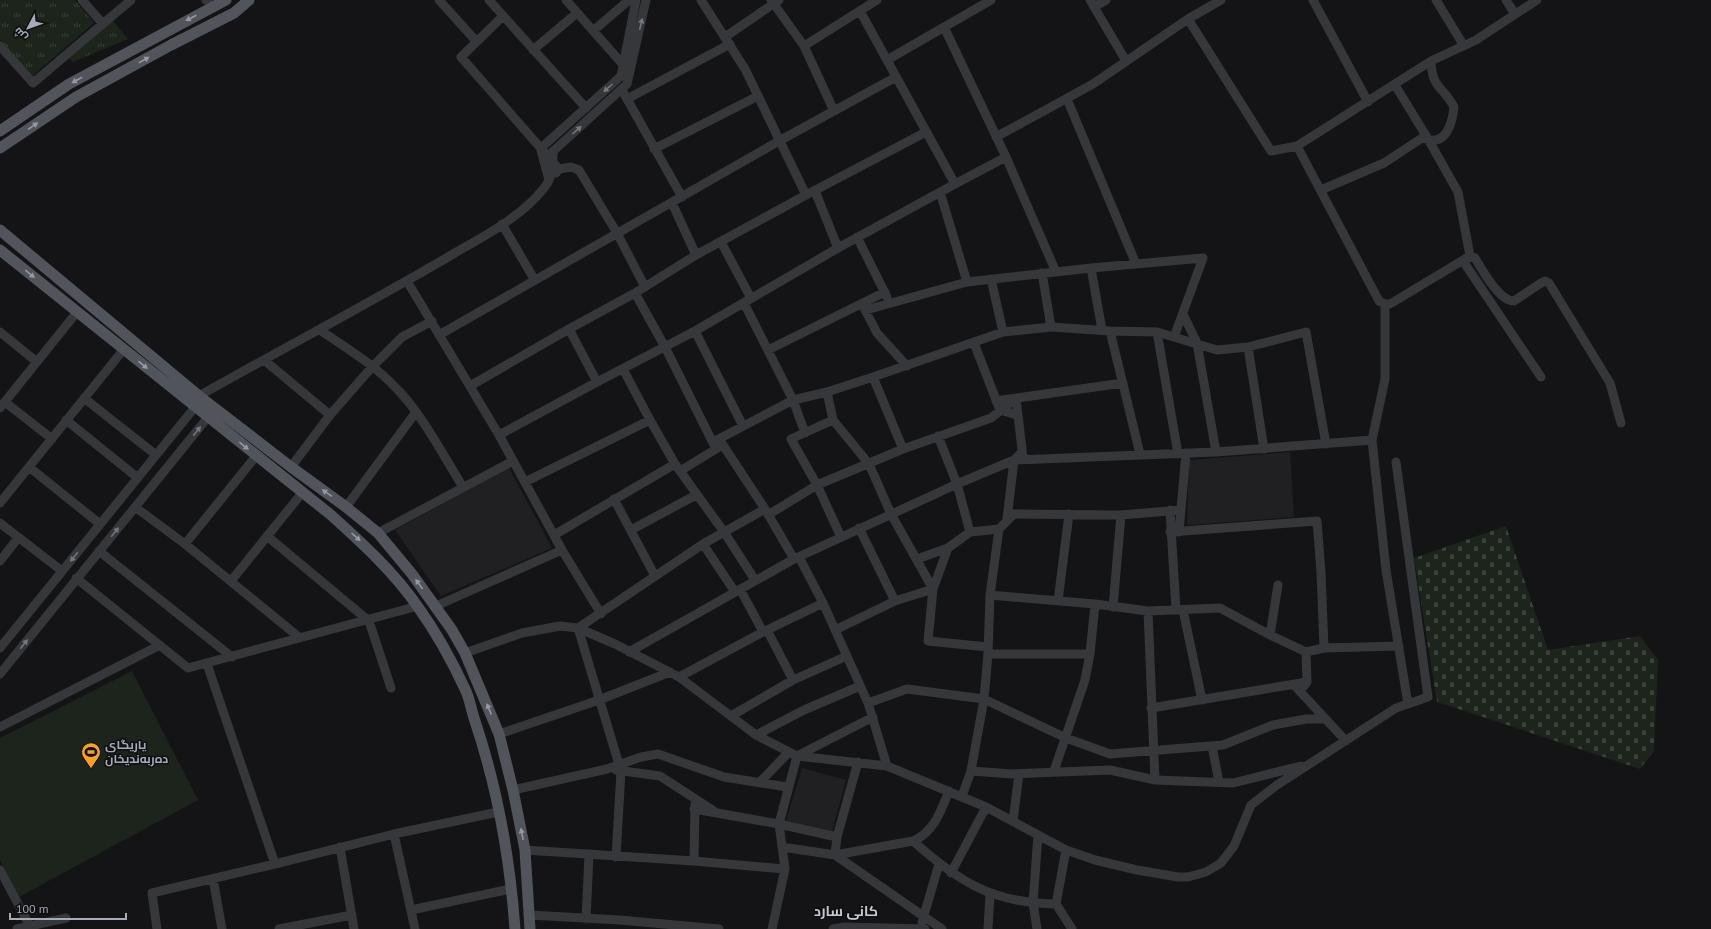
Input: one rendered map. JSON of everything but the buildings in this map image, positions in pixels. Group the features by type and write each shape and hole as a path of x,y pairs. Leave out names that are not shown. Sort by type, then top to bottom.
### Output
{"main road":[{"path":"0,131 69,84 226,0"},
{"path":"0,148 76,97 234,13 249,0"},
{"path":"0,230 197,402 208,418 331,514 367,547 394,576 418,606 466,690 482,742 498,812 511,889 515,929"},
{"path":"0,250 124,349 344,505 378,533 412,574 436,606 465,653 499,734 513,790 525,850 530,929"},
{"path":"331,514 344,505"},
{"path":"511,889 518,882 526,878"},
{"path":"511,889 517,896 524,897 528,902"}],"street":[{"path":"82,0 102,24"},
{"path":"0,46 33,83 129,0"},
{"path":"439,0 476,41"},
{"path":"489,0 586,108"},
{"path":"566,0 630,73"},
{"path":"593,31 629,0"},
{"path":"541,148 621,76 636,0"},
{"path":"701,0 746,69 806,195"},
{"path":"804,46 877,0"},
{"path":"887,60 991,0"},
{"path":"1106,0 1092,3 1126,61"},
{"path":"1201,0 1206,8"},
{"path":"996,137 1093,84 1188,19 1221,0"},
{"path":"1313,0 1368,102"},
{"path":"1436,0 1464,46"},
{"path":"1506,0 1515,14"},
{"path":"1188,19 1271,151 1297,146 1395,85 1430,61 1476,40 1537,0"},
{"path":"0,648 138,478 197,402 264,360 407,281 502,224 533,200 549,182 553,160 627,84 646,1"},
{"path":"627,99 727,40 775,1 804,46 834,111"},
{"path":"860,11 955,184"},
{"path":"534,50 577,12"},
{"path":"503,16 461,57 553,160 579,170 617,233 646,287"},
{"path":"944,27 1006,157 1056,272"},
{"path":"1321,190 1384,163 1422,138 1435,140 1441,138 1453,116 1454,106 1435,83 1431,72 1430,61"},
{"path":"439,335 534,279 896,77"},
{"path":"1395,85 1458,192 1466,259 1541,377"},
{"path":"622,90 682,197"},
{"path":"654,149 758,96"},
{"path":"1067,99 1136,264"},
{"path":"470,386 569,329 636,293 696,255 926,132"},
{"path":"1297,146 1379,301 1385,304 1390,304 1466,259 1475,258 1499,293 1509,301 1514,301 1541,283 1549,283 1610,383 1621,423"},
{"path":"541,148 549,182"},
{"path":"499,435 596,382 666,347 857,237 1006,157"},
{"path":"815,191 838,248"},
{"path":"940,192 966,282"},
{"path":"672,203 696,255"},
{"path":"502,224 534,279"},
{"path":"857,237 890,303"},
{"path":"721,242 768,350 793,400 805,432"},
{"path":"768,350 866,310 966,282 1091,268 1203,258 1174,337"},
{"path":"1091,268 1106,331 1123,383 1140,454"},
{"path":"1042,273 1051,327"},
{"path":"991,279 1003,332"},
{"path":"407,281 499,435 562,550 601,614"},
{"path":"875,308 884,292"},
{"path":"866,310 884,292"},
{"path":"636,293 719,442 767,512 823,603 868,703 888,766"},
{"path":"1385,304 1385,379 1372,440 1386,570 1408,704"},
{"path":"866,310 877,333 907,366"},
{"path":"52,439 3,405 77,312"},
{"path":"1183,314 1197,343 1216,452"},
{"path":"291,468 330,415 372,367 402,337 432,321"},
{"path":"554,535 614,499 677,468 743,426 793,400 827,392 907,366 1003,332 1051,327 1106,331 1157,332 1217,350 1248,347 1306,332 1326,444"},
{"path":"569,329 596,382"},
{"path":"320,330 372,367 398,390 416,412 463,488"},
{"path":"695,331 743,426"},
{"path":"0,332 37,362"},
{"path":"1157,332 1182,454 1180,510 1174,532"},
{"path":"974,343 1000,410 1017,415"},
{"path":"1248,347 1264,449"},
{"path":"0,503 124,349"},
{"path":"264,360 330,415"},
{"path":"623,368 677,468 724,532 755,580"},
{"path":"873,377 904,449"},
{"path":"996,401 1123,383"},
{"path":"827,392 833,420 869,464 891,514 933,589"},
{"path":"84,398 156,454"},
{"path":"578,628 601,614 703,544 724,532 817,486 904,449 991,418 1016,398"},
{"path":"962,796 971,771 984,699 990,595 999,529 1010,516 1019,457 1016,398"},
{"path":"344,505 416,412"},
{"path":"0,674 76,578 208,418"},
{"path":"66,420 138,478"},
{"path":"525,482 650,420"},
{"path":"833,420 791,439 817,486 841,537"},
{"path":"938,436 957,484 970,532"},
{"path":"629,652 796,558 1019,457 1182,454 1372,440"},
{"path":"185,544 256,456"},
{"path":"378,533 513,461"},
{"path":"465,653 522,633 560,626 578,628 679,677 756,735 793,754 888,766 986,807 1066,850 1095,860 1167,876 1188,877 1206,872 1221,863 1228,855 1239,834 1251,805 1277,785 1396,708 1428,697 1396,462"},
{"path":"29,467 100,524"},
{"path":"231,581 302,492"},
{"path":"631,530 696,495"},
{"path":"614,499 655,576"},
{"path":"136,507 185,544 300,638"},
{"path":"1170,510 1174,532 1179,610 1202,700"},
{"path":"1010,516 1121,514 1180,510"},
{"path":"1058,601 1069,514"},
{"path":"1113,607 1121,514"},
{"path":"1174,532 1317,521 1324,648"},
{"path":"0,523 62,571"},
{"path":"860,528 895,601"},
{"path":"917,558 948,548 970,532 999,529"},
{"path":"267,536 369,621 391,688"},
{"path":"0,561 18,538"},
{"path":"703,544 765,631 794,680"},
{"path":"948,548 933,589 928,641 988,650 1090,654"},
{"path":"436,606 562,550"},
{"path":"99,551 232,657"},
{"path":"76,578 188,668 369,621 418,606"},
{"path":"1270,635 1278,585"},
{"path":"835,630 895,601 933,589"},
{"path":"990,595 1095,604 1148,611 1220,608 1270,635 1306,652 1324,648 1399,646"},
{"path":"679,677 765,631 823,603"},
{"path":"1054,771 1085,680 1090,654 1095,604"},
{"path":"1148,611 1155,780"},
{"path":"24,617 38,627"},
{"path":"578,628 620,768 616,857"},
{"path":"0,727 160,645"},
{"path":"1300,692 1307,682 1306,652"},
{"path":"730,716 794,680 847,656"},
{"path":"207,664 275,864"},
{"path":"499,734 599,700 670,672"},
{"path":"1151,708 1307,682"},
{"path":"1294,685 1346,741"},
{"path":"756,735 804,710 860,686"},
{"path":"868,703 907,689 984,699 1066,738 1110,754 1223,746 1273,725 1306,719 1325,719"},
{"path":"760,782 793,754 873,717"},
{"path":"1212,746 1219,782"},
{"path":"772,929 785,869 779,824 793,754"},
{"path":"1110,754 1110,770"},
{"path":"620,768 647,756 664,755 724,777 760,782 787,788"},
{"path":"835,855 837,836 858,762"},
{"path":"971,771 1019,774 1054,771 1110,770 1155,780 1233,783 1310,764"},
{"path":"513,790 607,769 620,768 660,776 719,814"},
{"path":"1013,821 1019,774"},
{"path":"782,847 835,855 913,841 924,835 933,825 949,791"},
{"path":"694,861 695,798"},
{"path":"951,873 986,807"},
{"path":"694,809 837,836"},
{"path":"157,929 152,893 394,834 498,812"},
{"path":"394,834 415,929"},
{"path":"1037,929 1033,903 1038,835"},
{"path":"913,841 939,864 964,881 1008,899 1033,903 1056,904"},
{"path":"340,847 354,929"},
{"path":"525,850 694,861 785,869"},
{"path":"1066,850 1056,904 1072,929"},
{"path":"586,919 589,855"},
{"path":"835,855 942,929"},
{"path":"833,929 844,927 923,929 923,916 939,864"},
{"path":"0,870 34,927"},
{"path":"213,879 222,929"},
{"path":"411,910 511,889"},
{"path":"988,929 990,892"},
{"path":"279,929 352,915"},
{"path":"529,915 586,919 620,924 719,929"},
{"path":"17,929 34,927 66,918"}],"shaded area":[{"path":"1290,452 1294,517 1187,525 1189,460"},
{"path":"509,468 552,548 441,596 395,530"},
{"path":"802,768 846,780 832,832 786,821"}],"green space":[{"path":"0,0 75,0 94,23 32,76 0,40"},
{"path":"113,21 128,39 73,62 69,58"},
{"path":"1506,526 1548,650 1640,636 1658,660 1654,751 1640,769 1437,702 1414,558"},
{"name":"یاریگاى ده‌ربه‌ندیخان","path":"132,671 198,800 19,897 0,860 0,738"}],"place":[{"name":"یاریگاى ده‌ربه‌ندیخان","path":"91,769"}],"district":[{"name":"کانی سارد","path":"846,911"}]}
